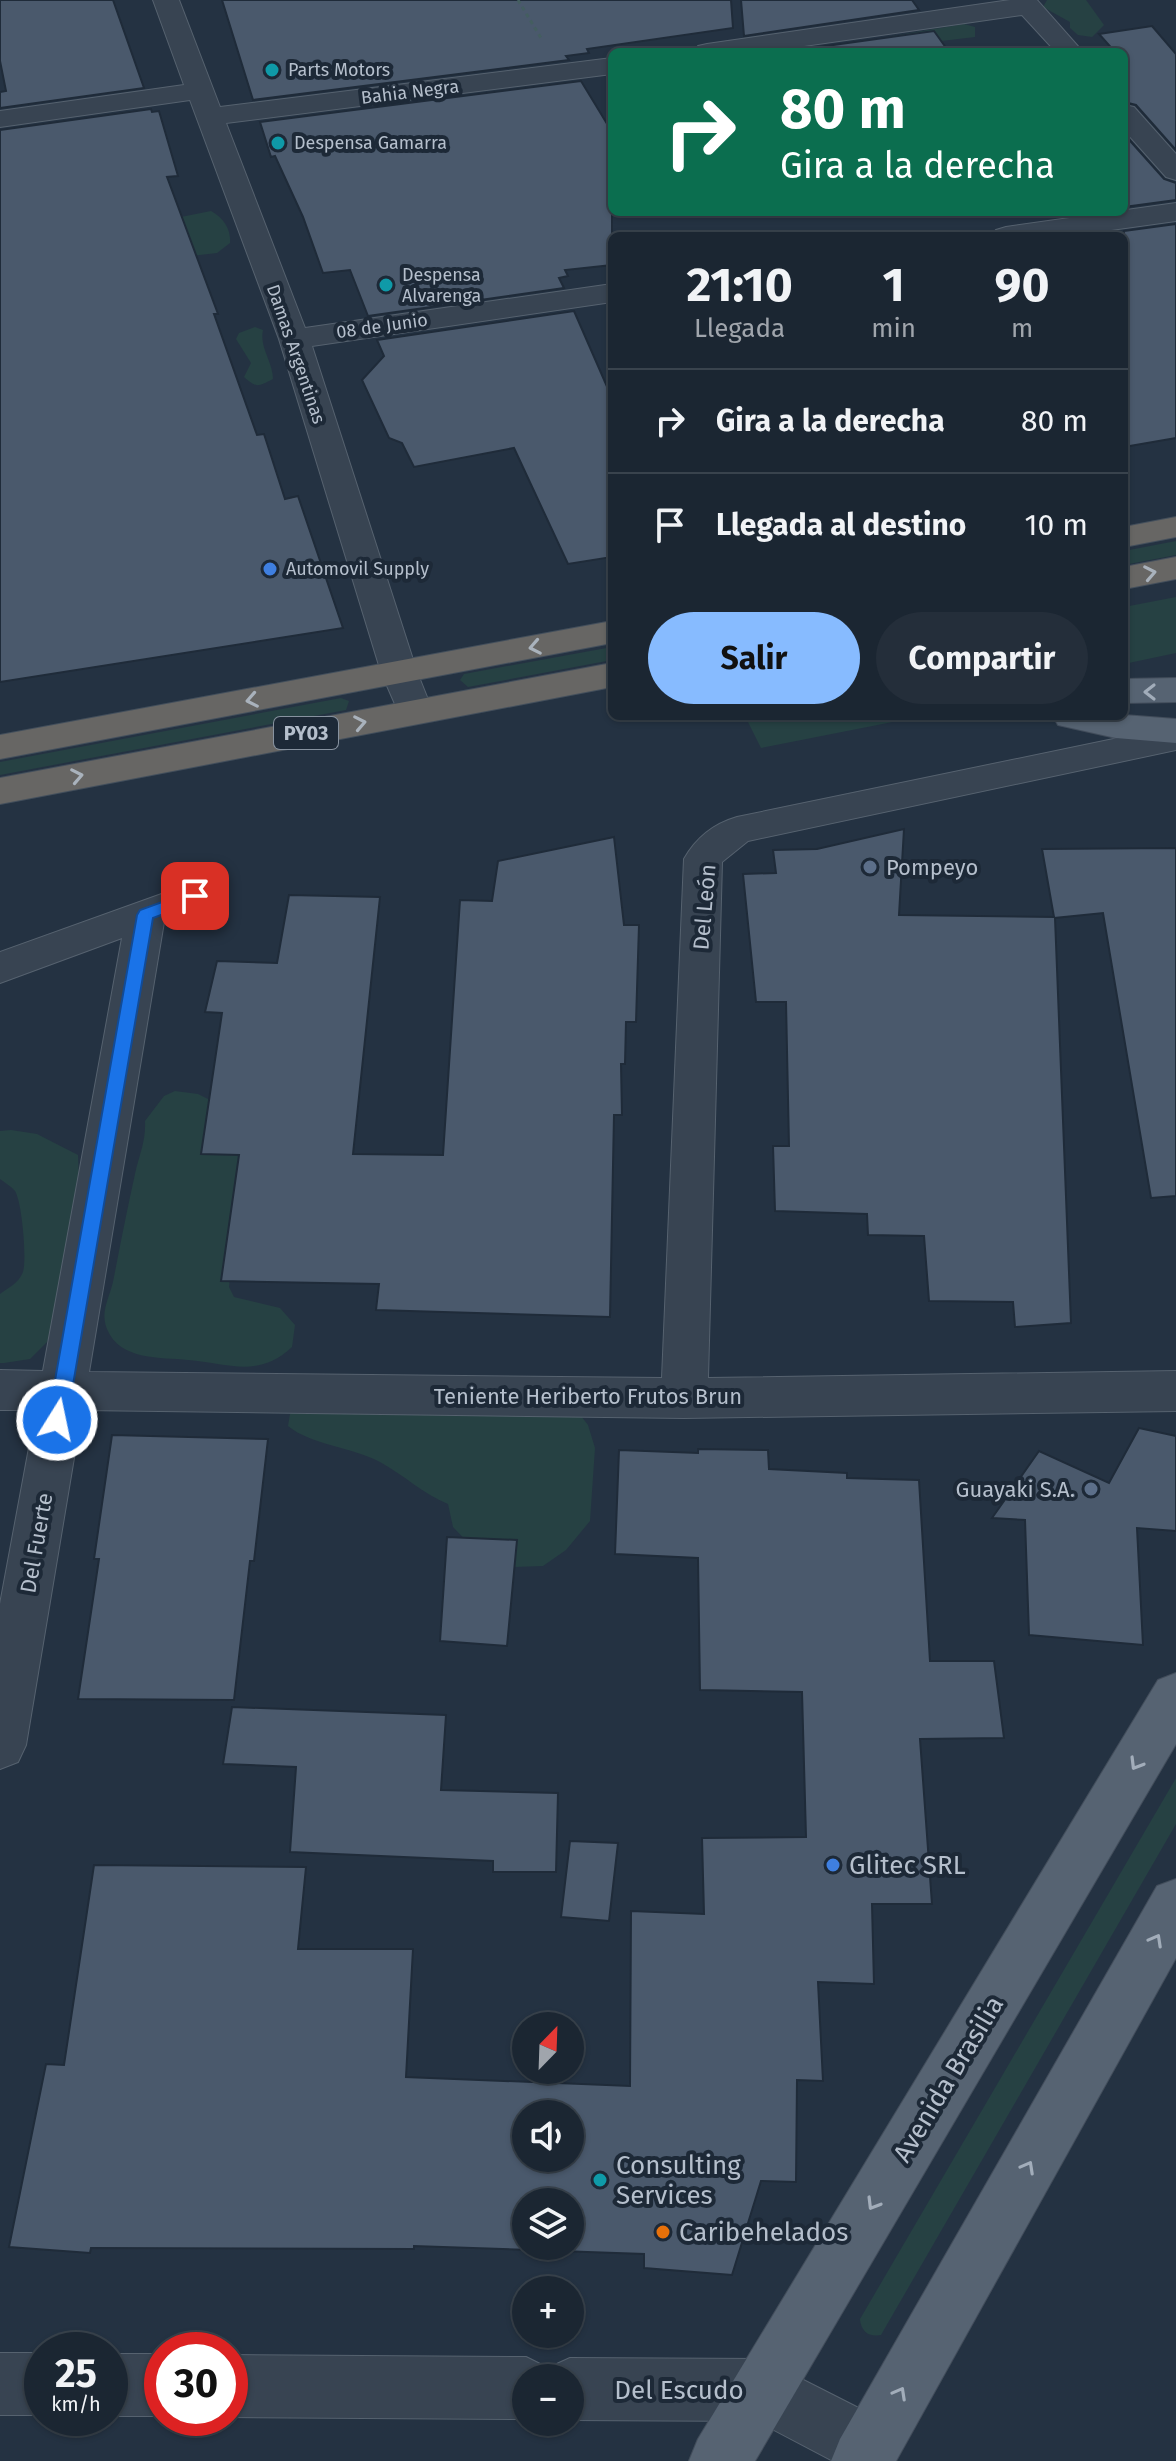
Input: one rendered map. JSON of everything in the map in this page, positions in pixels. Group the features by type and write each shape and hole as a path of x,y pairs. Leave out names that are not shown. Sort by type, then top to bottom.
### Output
{"highway":[{"path":"1128,536 1176,527"},
{"path":"1128,577 1176,568"},
{"name":"PY03","path":"0,747 608,633"},
{"name":"PY03","path":"0,791 608,676"}],"main road":[{"path":"1128,691 1176,690"},
{"path":"1089,720 1116,726 1176,731"},
{"name":"Avenida Brasilia","path":"720,2461 1176,1697"},
{"path":"866,2454 1176,1905"}],"street":[{"name":"Damas Argentinas","path":"166,0 294,339 399,672 415,712"},
{"path":"733,48 1026,3 1066,48"},
{"name":"Bahia Negra","path":"0,119 203,104 608,66"},
{"path":"1128,117 1176,171"},
{"path":"1034,232 1176,212"},
{"name":"08 de Junio","path":"294,339 608,294"},
{"name":"Del León","path":"684,1398 703,859 718,842 737,830 1176,738"},
{"path":"0,968 195,896"},
{"name":"Del Fuerte","path":"0,1745 146,915"},
{"name":"Teniente Heriberto Frutos Brun","path":"0,1390 684,1398 1176,1391"},
{"path":"0,2384 24,2384"},
{"path":"248,2386 512,2388"},
{"name":"Del Escudo","path":"584,2389 762,2390 866,2454"}],"green space":[{"path":"1047,0 1086,0 1104,25 1092,37 1078,35 1070,28 1070,22 1043,7"},
{"path":"964,24 975,27 975,37 883,48 854,48 863,41"},
{"path":"211,211 225,224 230,243 217,253 191,256 176,218"},
{"path":"255,327 263,330 273,379 257,385 244,377 251,363 236,339 239,333"},
{"path":"1176,541 1176,555 1128,564 1128,550"},
{"path":"1176,597 1176,653 1128,663 1128,606"},
{"path":"608,648 608,661 468,687 460,680 464,674"},
{"path":"341,698 349,701 346,710 0,775 0,762"},
{"path":"747,720 903,720 761,748"},
{"path":"175,1091 198,1094 246,1118 229,1287 234,1297 280,1308 295,1325 292,1347 267,1363 242,1367 142,1355 121,1347 107,1329 105,1311 145,1121 164,1096"},
{"path":"0,1131 37,1134 78,1155 80,1207 58,1321 47,1342 30,1359 0,1363 0,1294 19,1279 24,1265 18,1197 0,1179"},
{"path":"297,1406 581,1416 588,1425 595,1448 590,1521 566,1550 543,1566 514,1567 479,1554 453,1527 448,1504 380,1462 308,1438 288,1426 290,1414"},
{"path":"1176,1778 1176,1824 881,2335 866,2333 860,2319"}],"building":[{"path":"0,0 113,0 144,88 0,108 0,92 6,91 0,61"},
{"path":"222,0 731,0 733,28 587,49 589,53 566,56 569,60 253,100"},
{"path":"741,0 912,0 919,10 744,36"},
{"path":"1152,26 1176,54 1176,150 1136,105 1128,103 1128,48 1111,48 1099,34"},
{"path":"934,31 946,48 812,48"},
{"path":"581,81 608,125 608,216 612,216 612,232 608,232 608,265 565,270 568,276 559,278 564,288 368,316 350,270 323,273 303,217 275,156 271,157 260,122"},
{"path":"151,109 152,112 159,111 178,176 167,177 218,314 214,314 257,435 264,434 285,499 298,496 343,628 0,682 0,130"},
{"path":"1128,138 1164,179 1176,183 1176,200 1128,206"},
{"path":"1176,224 1176,438 1128,446 1128,232 1124,231"},
{"path":"574,311 608,389 608,558 568,564 514,448 414,467 402,443 389,438 362,380 384,356 377,340"},
{"path":"904,829 899,915 1054,917 1042,849 1176,848 1176,1196 1151,1198 1103,913 1055,918 1071,1323 1015,1327 1013,1302 929,1301 924,1236 868,1235 867,1214 775,1211 773,1146 789,1146 786,1002 756,1002 743,874 776,873 773,850 817,849"},
{"path":"614,837 624,925 639,925 636,1022 626,1022 625,1064 621,1064 622,1115 614,1115 610,1317 376,1310 379,1284 221,1281 239,1155 201,1154 222,1013 205,1012 217,961 277,963 289,895 380,897 353,1154 443,1155 460,900 492,901 498,861"},
{"path":"1139,1428 1176,1436 1176,1531 1137,1528 1143,1645 1029,1635 1025,1520 992,1518 1039,1451 1109,1483"},
{"path":"112,1435 268,1439 234,1700 78,1699 99,1559 94,1559"},
{"path":"698,1449 768,1450 769,1469 847,1473 847,1478 919,1480 930,1661 994,1661 1004,1738 920,1739 932,1904 872,1904 874,1984 818,1982 823,2081 797,2080 796,2182 761,2181 732,2275 644,2268 644,2254 584,2252 584,2188 512,2188 512,2249 414,2246 414,2249 91,2248 90,2253 9,2247 46,2064 64,2065 94,1865 306,1867 298,1949 413,1949 406,2077 512,2081 512,2084 630,2086 631,1911 704,1914 702,1838 806,1837 802,1692 700,1690 698,1558 615,1554 619,1450 698,1453"},
{"path":"447,1537 517,1540 507,1646 440,1641"},
{"path":"232,1707 446,1715 441,1790 558,1793 556,1872 493,1872 493,1861 290,1852 296,1767 223,1764"},
{"path":"570,1841 618,1843 609,1921 561,1917"}],"place":[{"name":"Parts Motors","path":"272,70"},
{"name":"Despensa Gamarra","path":"278,143"},
{"name":"Despensa Alvarenga","path":"386,285"},
{"name":"Automovil Supply","path":"270,569"},
{"name":"Pompeyo","path":"870,867"},
{"name":"Guayaki S.A.","path":"1091,1489"},
{"name":"Glitec SRL","path":"833,1865"},
{"name":"Consulting Services","path":"600,2180"},
{"name":"Caribehelados","path":"663,2232"}],"route":[{"path":"57,1420 146,915 195,896"}]}
